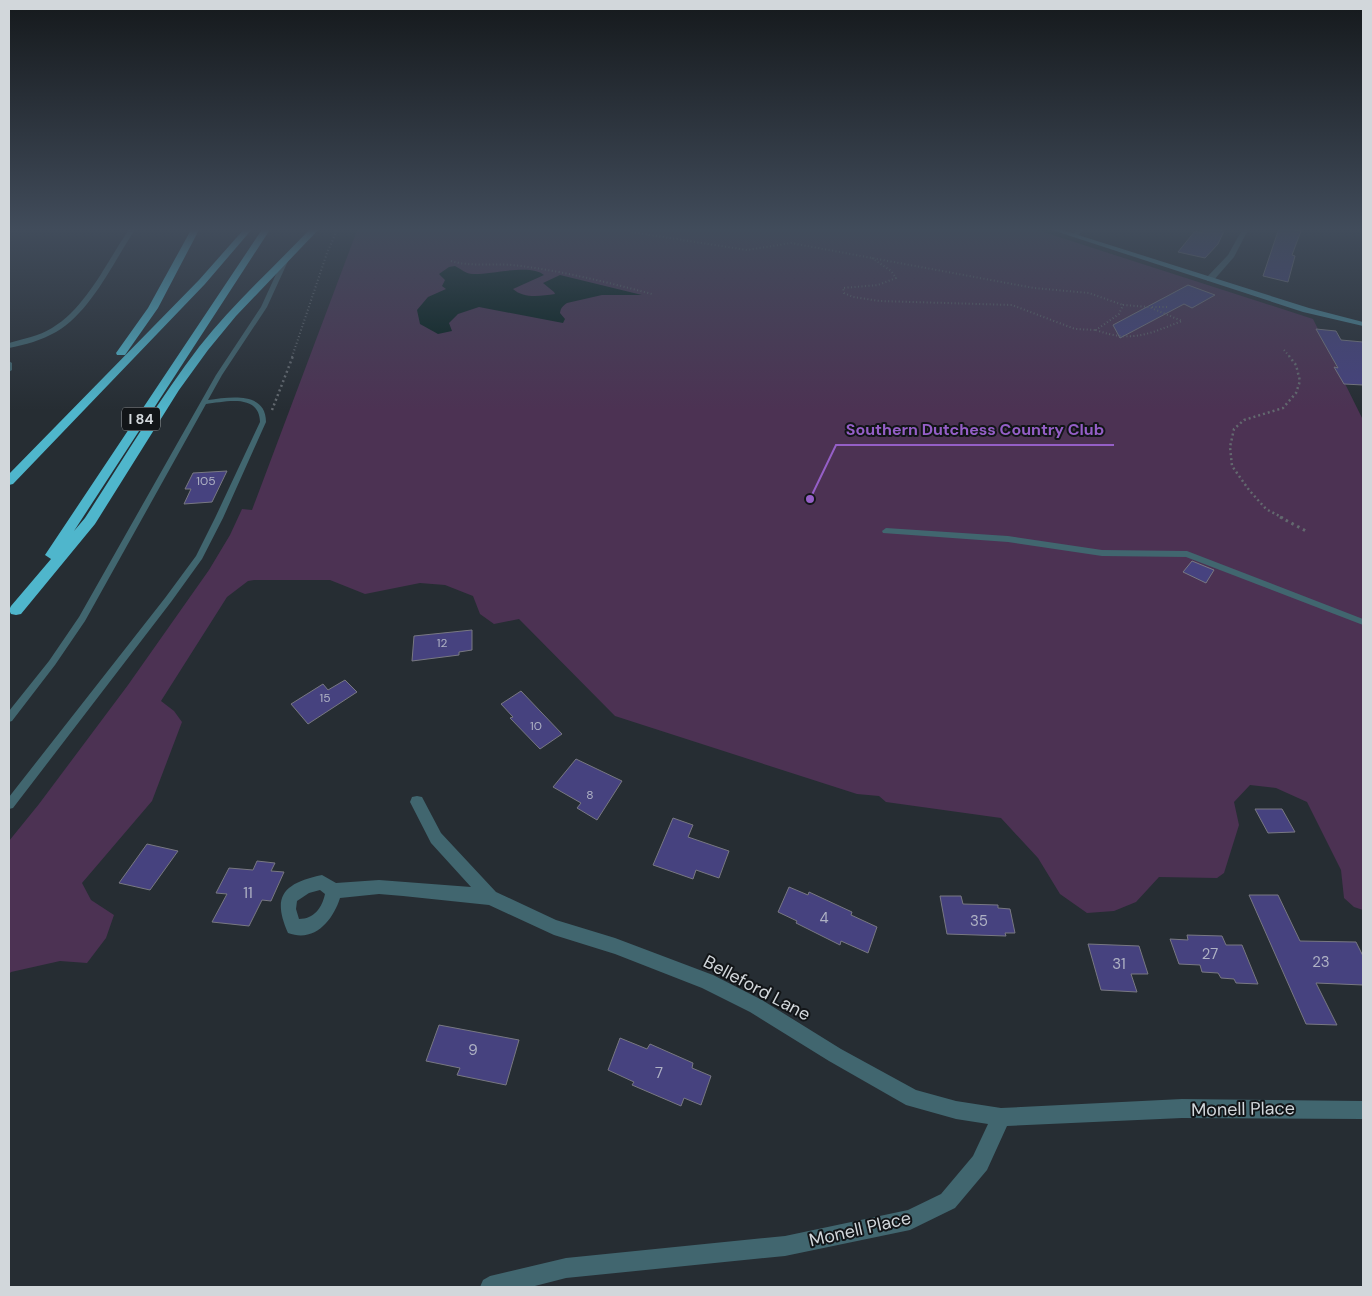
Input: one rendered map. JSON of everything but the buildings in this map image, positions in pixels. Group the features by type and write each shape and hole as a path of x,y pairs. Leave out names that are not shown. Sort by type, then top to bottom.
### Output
{"highway":[{"path":"9,468 113,361 140,330 165,288"},
{"path":"9,481 196,288"},
{"name":"I 84","path":"13,616 227,288"},
{"path":"13,616 90,521 194,360 259,288"}],"main road":[{"path":"1239,288 1306,310 1363,324"}],"street":[{"path":"9,346 43,335 60,327 74,314 91,288"},
{"name":"Belleford Lane","path":"417,802 436,838 490,897"},
{"name":"Belleford Lane","path":"334,891 379,887 490,897 554,927 615,946 707,981 756,1006 835,1055 913,1098 956,1110 1001,1117"},
{"name":"Monell Place","path":"490,1287 566,1268 785,1246 910,1220 948,1201 980,1163 1001,1117 1082,1111 1312,1108 1363,1110"}],"lane":[{"path":"9,718 52,663 82,619 228,360 264,307 273,288"},
{"path":"9,363 9,370"},
{"path":"9,805 168,600 199,557 218,520 263,422 262,411 255,402 241,400 204,402"},
{"path":"886,531 1008,539 1102,553 1187,554 1363,622"}],"path":[{"path":"632,288 652,294"},
{"path":"843,288 844,293 853,297 880,301 1012,305 1075,329 1096,330 1111,335 1132,338 1144,337 1182,322 1149,307"},
{"path":"1039,288 1089,293 1123,305 1168,307"},
{"path":"1096,330 1119,314 1123,305"},
{"path":"1284,350 1296,365 1300,381 1296,393 1283,408 1244,420 1234,429 1230,447 1232,466 1266,509 1306,531"}],"shaded area":[{"path":"335,288 1218,288 1313,319 1363,420 1363,910 1354,907 1344,898 1341,870 1307,802 1276,788 1250,785 1234,802 1239,825 1224,873 1217,878 1159,877 1136,902 1114,911 1087,913 1060,894 1038,858 1001,818 886,802 879,796 857,794 615,716 519,619 494,624 480,614 473,596 445,585 420,583 365,594 330,580 254,580 248,581 227,597 161,701 174,711 182,722 152,801 82,883 91,900 114,915 106,938 87,963 60,961 9,974 9,841 128,685 209,570 230,535 242,509 252,510"},
{"path":"514,288 517,292 527,296 538,296 555,294 550,288 615,288 642,295 602,295 567,303 562,307 560,313 565,319 563,323 479,307 458,314 449,323 452,331 438,334 420,324 417,310 428,297 446,289"}],"place":[{"name":"Southern Dutchess Country Club","path":"810,499"}]}
